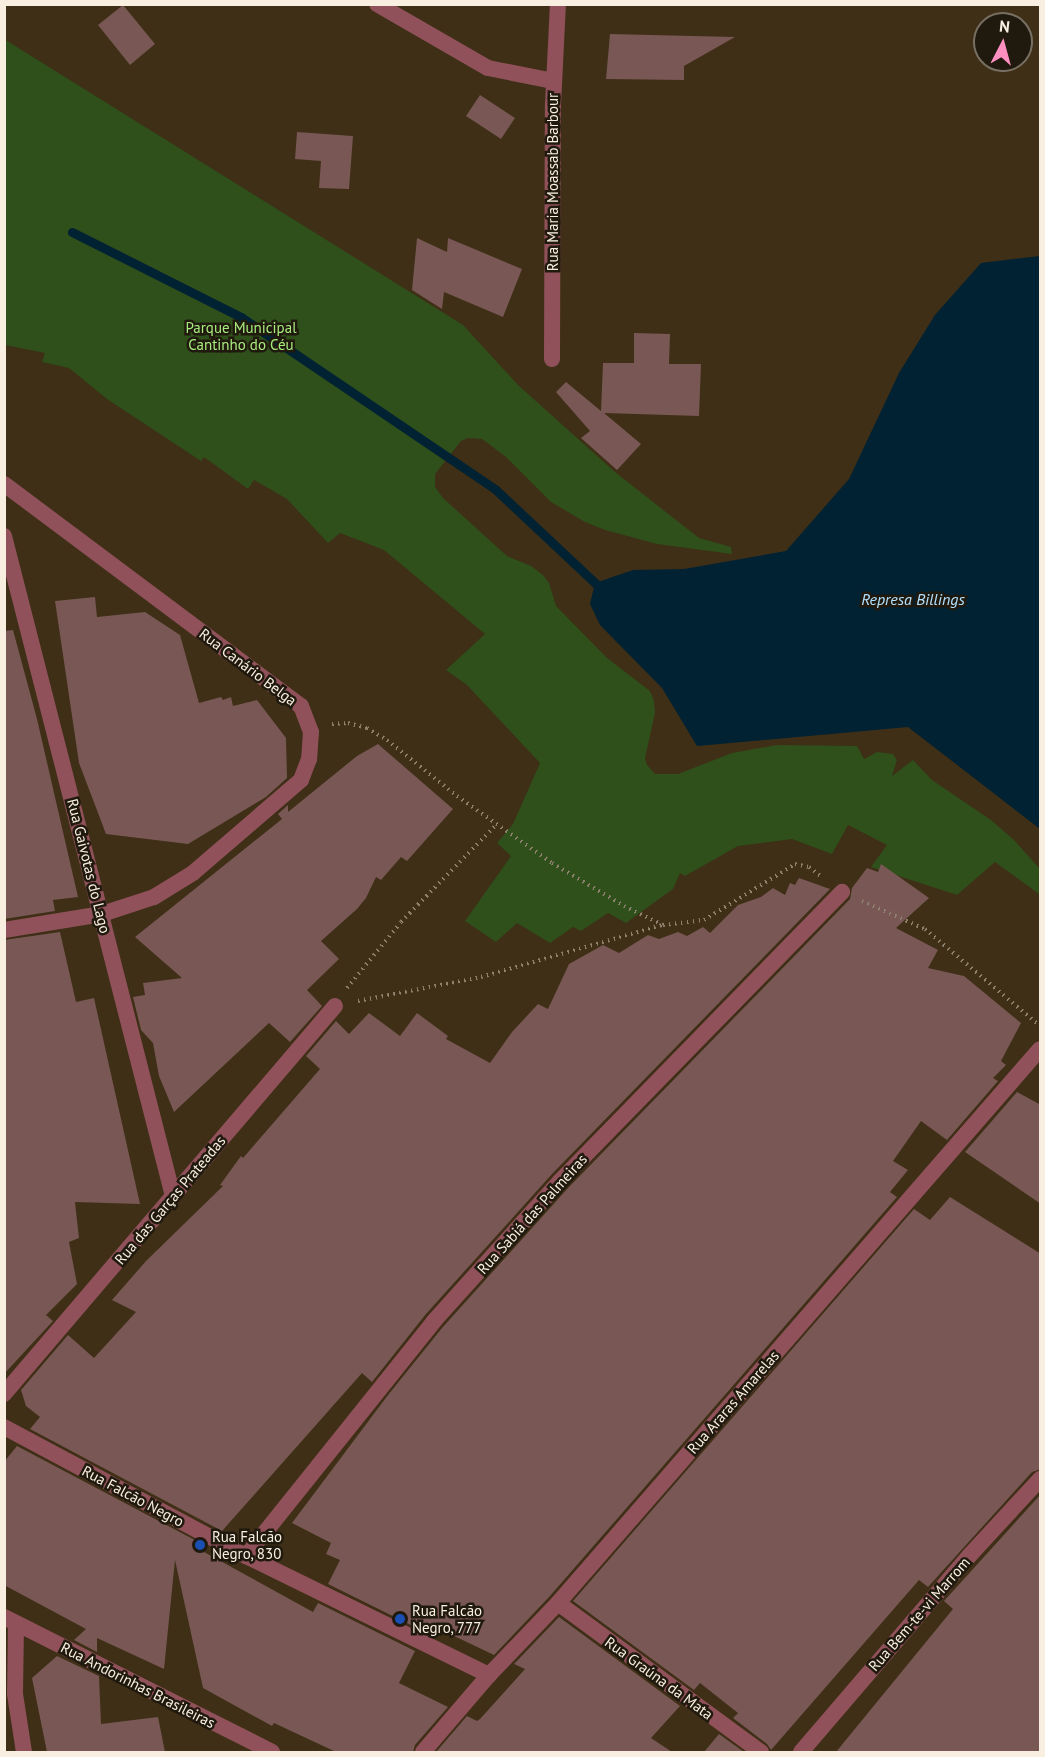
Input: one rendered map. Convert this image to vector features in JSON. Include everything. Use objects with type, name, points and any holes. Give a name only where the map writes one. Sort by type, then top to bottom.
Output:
[{"type":"street","points":[[377,4],[488,68],[553,81]]},
{"type":"street","name":"Rua Maria Moassab Barbour","points":[[552,359],[553,81],[558,42],[558,4]]},
{"type":"street","name":"Rua Canário Belga","points":[[4,484],[301,706],[311,732],[309,759],[301,780],[282,799],[193,873],[154,897],[102,914],[4,930]]},
{"type":"street","name":"Rua Gaivotas do Lago","points":[[4,536],[173,1196]]},
{"type":"street","name":"Rua Sabiá das Palmeiras","points":[[246,1556],[434,1321],[560,1181],[842,892]]},
{"type":"street","name":"Rua das Garças Prateadas","points":[[4,1394],[335,1006]]},
{"type":"street","name":"Rua Araras Amarelas","points":[[423,1752],[489,1675],[558,1603],[1041,1049]]},
{"type":"street","name":"Rua Falcão Negro","points":[[4,1427],[246,1556],[489,1675]]},
{"type":"street","name":"Rua Bem-te-vi Marrom","points":[[801,1752],[969,1556],[1041,1479]]},
{"type":"street","name":"Rua Graúna da Mata","points":[[558,1603],[761,1752]]},
{"type":"street","points":[[10,1621],[15,1694],[24,1752]]},
{"type":"street","name":"Rua Andorinhas Brasileiras","points":[[10,1621],[272,1752]]},
{"type":"path","points":[[311,732],[331,724],[348,723],[367,728],[387,740],[552,863],[624,906],[663,925]]},
{"type":"path","points":[[335,1006],[356,975],[401,922],[497,824]]},
{"type":"path","points":[[335,1006],[481,977],[663,925],[704,920],[795,864],[809,867],[842,892],[925,929],[1041,1026]]},
{"type":"green space","name":"Parque Municipal Cantinho do Céu","points":[[4,39],[463,325],[518,385],[615,472],[699,538],[731,547],[732,554],[657,544],[605,530],[585,522],[551,502],[506,457],[482,439],[468,438],[461,441],[435,474],[435,487],[443,498],[507,556],[531,566],[543,575],[549,583],[556,606],[607,658],[650,691],[655,713],[645,758],[647,765],[655,774],[678,774],[732,753],[777,745],[857,746],[864,759],[877,752],[893,754],[897,760],[892,776],[913,760],[932,780],[991,820],[1014,840],[1040,869],[1039,894],[995,862],[957,895],[871,867],[887,845],[848,825],[832,854],[792,839],[738,846],[685,876],[680,873],[673,889],[626,923],[608,913],[581,931],[573,927],[550,943],[517,923],[496,942],[465,921],[511,856],[497,843],[513,824],[540,763],[467,685],[446,670],[485,634],[384,550],[340,533],[328,543],[287,499],[254,480],[248,489],[204,457],[201,461],[107,399],[69,368],[42,362],[45,353],[5,345]]},
{"type":"water","name":"Represa Billings","points":[[1040,256],[1040,829],[908,727],[697,746],[662,688],[600,625],[590,604],[595,583],[633,570],[684,569],[786,551],[849,479],[899,373],[935,315],[981,263]]},
{"type":"building","points":[[123,5],[155,44],[130,65],[98,25]]},
{"type":"building","points":[[610,34],[735,37],[684,66],[684,80],[606,79]]},
{"type":"building","points":[[480,95],[515,118],[501,139],[466,116]]},
{"type":"building","points":[[297,132],[353,136],[349,189],[319,188],[321,161],[295,159]]},
{"type":"building","points":[[417,238],[447,252],[448,238],[522,269],[503,317],[444,292],[442,309],[412,290]]},
{"type":"building","points":[[634,333],[670,334],[669,364],[701,364],[699,416],[604,413],[641,444],[617,470],[581,438],[590,431],[556,392],[566,382],[601,411],[603,363],[634,363]]},
{"type":"building","points":[[95,597],[97,617],[145,612],[180,635],[199,703],[221,697],[223,700],[231,697],[233,706],[257,700],[286,738],[287,778],[266,797],[188,844],[106,834],[79,763],[55,601]]},
{"type":"building","points":[[13,630],[37,719],[78,897],[53,900],[55,911],[4,919],[4,631]]},
{"type":"building","points":[[378,744],[453,809],[407,861],[401,857],[381,880],[376,877],[366,898],[357,909],[321,941],[339,959],[307,990],[322,1006],[290,1042],[269,1023],[174,1112],[159,1076],[153,1043],[141,1030],[133,997],[145,995],[143,983],[182,978],[135,937],[282,819],[278,814],[288,805],[288,812],[357,756]]},
{"type":"building","points":[[881,864],[929,898],[896,928],[938,950],[928,968],[964,976],[1021,1023],[1001,1061],[1006,1065],[993,1078],[998,1081],[947,1140],[921,1121],[893,1161],[908,1170],[890,1192],[897,1197],[550,1596],[494,1655],[429,1624],[425,1632],[328,1584],[340,1560],[326,1554],[331,1543],[292,1523],[388,1395],[442,1328],[568,1188],[850,899],[852,888],[867,868],[878,872]]},
{"type":"building","points":[[799,878],[830,889],[552,1174],[426,1314],[372,1382],[362,1373],[222,1531],[30,1429],[40,1417],[26,1406],[21,1390],[68,1335],[94,1358],[136,1312],[112,1300],[146,1261],[223,1186],[220,1185],[241,1156],[243,1158],[320,1069],[306,1056],[336,1021],[349,1034],[369,1013],[400,1036],[417,1013],[448,1036],[446,1039],[490,1063],[512,1032],[538,1004],[548,1009],[569,964],[603,945],[619,953],[648,935],[659,939],[678,932],[687,936],[703,927],[710,933],[738,905],[761,897],[773,888],[785,895],[790,883],[795,885]]},
{"type":"building","points":[[60,932],[76,1002],[94,998],[140,1204],[75,1202],[79,1238],[69,1242],[77,1284],[46,1315],[53,1321],[4,1374],[4,940]]},
{"type":"building","points":[[1017,1092],[1041,1105],[1041,1204],[965,1152]]},
{"type":"building","points":[[950,1197],[1041,1254],[1041,1469],[1032,1472],[928,1587],[919,1580],[771,1750],[767,1744],[733,1718],[738,1713],[700,1683],[694,1690],[573,1601],[914,1209],[930,1220]]},
{"type":"building","points":[[17,1446],[208,1547],[204,1552],[313,1612],[318,1603],[415,1651],[399,1683],[448,1707],[415,1745],[413,1752],[336,1752],[274,1723],[272,1726],[203,1688],[175,1560],[164,1669],[97,1638],[97,1652],[74,1640],[86,1629],[4,1585],[4,1462]]},
{"type":"building","points":[[1041,1494],[1041,1752],[836,1752],[953,1609],[944,1601]]},
{"type":"building","points":[[559,1617],[680,1706],[651,1738],[672,1752],[436,1752],[467,1716],[477,1721],[480,1719],[525,1669],[514,1664]]},
{"type":"building","points":[[57,1656],[99,1676],[101,1724],[158,1717],[165,1752],[47,1752],[32,1678]]},
{"type":"building","points":[[719,1734],[744,1752],[704,1752]]},
{"type":"waterway","points":[[72,232],[241,317],[495,489],[603,588]]},
{"type":"place","name":"Rua Falcão Negro, 830","points":[[200,1545]]},
{"type":"place","name":"Rua Falcão Negro, 777","points":[[400,1619]]}]
